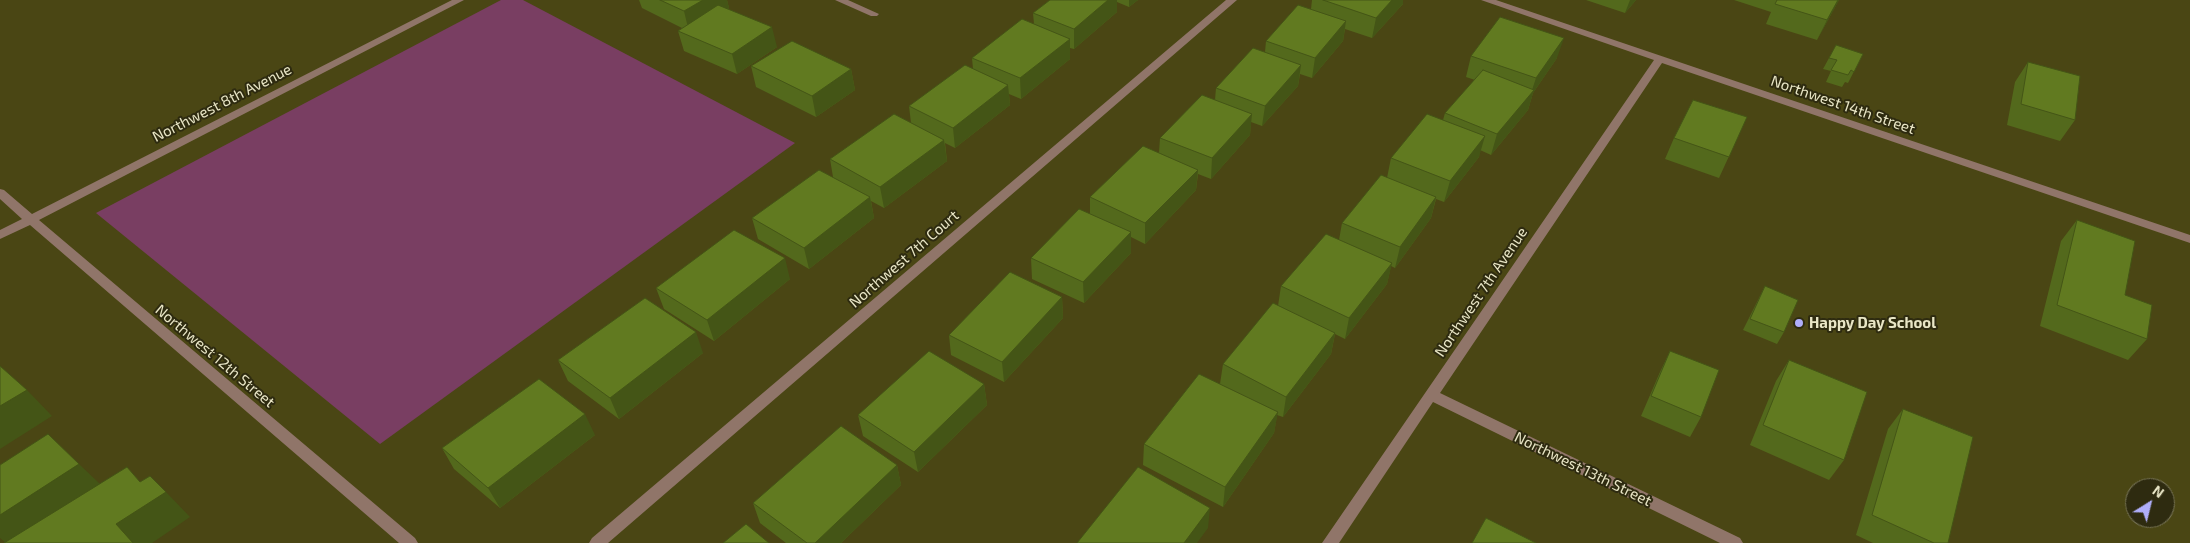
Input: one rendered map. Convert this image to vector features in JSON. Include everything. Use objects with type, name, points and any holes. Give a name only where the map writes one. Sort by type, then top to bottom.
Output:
[{"type":"street","name":"Northwest 8th Avenue","points":[[0,235],[459,0]]},
{"type":"street","points":[[840,0],[874,14]]},
{"type":"street","name":"Northwest 7th Court","points":[[597,543],[1232,0]]},
{"type":"street","name":"Northwest 14th Street","points":[[1486,0],[2190,239]]},
{"type":"street","name":"Northwest 7th Avenue","points":[[1330,543],[1660,59]]},
{"type":"street","name":"Northwest 12th Street","points":[[0,193],[410,543]]},
{"type":"street","name":"Northwest 13th Street","points":[[1431,395],[1734,543]]},
{"type":"shaded area","points":[[501,0],[523,0],[795,143],[380,444],[96,213]]},
{"type":"building","points":[[660,0],[703,0],[684,11]]},
{"type":"building","points":[[1050,0],[1108,0],[1074,29],[1033,13]]},
{"type":"building","points":[[1323,0],[1392,0],[1376,18]]},
{"type":"building","points":[[1777,0],[1838,0],[1827,20],[1775,4]]},
{"type":"building","points":[[718,5],[772,27],[732,54],[678,31]]},
{"type":"building","points":[[1298,5],[1346,21],[1315,58],[1266,41]]},
{"type":"building","points":[[1500,17],[1564,38],[1536,78],[1471,56]]},
{"type":"building","points":[[1022,19],[1070,39],[1020,78],[972,58]]},
{"type":"building","points":[[792,41],[851,69],[812,96],[751,66]]},
{"type":"building","points":[[1836,45],[1863,54],[1854,72],[1851,70],[1848,75],[1831,70],[1837,60],[1829,58]]},
{"type":"building","points":[[1253,48],[1301,65],[1265,106],[1216,88]]},
{"type":"building","points":[[2028,62],[2080,76],[2075,120],[2021,104]]},
{"type":"building","points":[[965,65],[1008,85],[953,128],[909,106]]},
{"type":"building","points":[[1483,70],[1534,90],[1497,134],[1445,113]]},
{"type":"building","points":[[1202,95],[1252,114],[1212,158],[1160,138]]},
{"type":"building","points":[[1693,100],[1747,117],[1729,157],[1674,138]]},
{"type":"building","points":[[894,114],[944,140],[880,187],[830,159]]},
{"type":"building","points":[[1427,114],[1485,136],[1450,181],[1391,158]]},
{"type":"building","points":[[1143,146],[1198,170],[1145,223],[1090,197]]},
{"type":"building","points":[[819,170],[870,197],[804,248],[752,218]]},
{"type":"building","points":[[1381,175],[1436,197],[1400,247],[1342,223]]},
{"type":"building","points":[[1079,209],[1131,232],[1083,282],[1031,258]]},
{"type":"building","points":[[2077,220],[2135,241],[2125,295],[2152,305],[2147,339],[2057,305]]},
{"type":"building","points":[[734,230],[785,258],[707,320],[656,288]]},
{"type":"building","points":[[1326,234],[1392,263],[1349,318],[1281,286]]},
{"type":"building","points":[[1010,272],[1062,297],[1002,362],[949,335]]},
{"type":"building","points":[[1765,286],[1798,300],[1784,332],[1750,319]]},
{"type":"building","points":[[645,298],[696,332],[610,398],[558,360]]},
{"type":"building","points":[[1273,303],[1335,333],[1286,397],[1223,364]]},
{"type":"building","points":[[929,351],[984,384],[914,452],[858,415]]},
{"type":"building","points":[[1670,351],[1719,370],[1701,417],[1651,396]]},
{"type":"building","points":[[1789,360],[1867,392],[1844,460],[1763,425]]},
{"type":"building","points":[[0,366],[27,390],[0,406]]},
{"type":"building","points":[[1199,374],[1278,412],[1225,487],[1144,444]]},
{"type":"building","points":[[539,379],[585,414],[488,488],[442,448]]},
{"type":"building","points":[[1903,409],[1973,437],[1948,543],[1934,543],[1872,515]]},
{"type":"building","points":[[841,426],[897,465],[815,543],[807,543],[753,503]]},
{"type":"building","points":[[48,434],[79,464],[0,515],[0,465]]},
{"type":"building","points":[[127,467],[140,482],[150,476],[166,492],[116,524],[133,543],[4,543]]},
{"type":"building","points":[[1138,467],[1210,508],[1184,543],[1077,543]]},
{"type":"building","points":[[1486,518],[1536,543],[1472,543]]},
{"type":"building","points":[[746,524],[769,543],[723,543]]},
{"type":"place","name":"Happy Day School","points":[[1799,323]]}]
